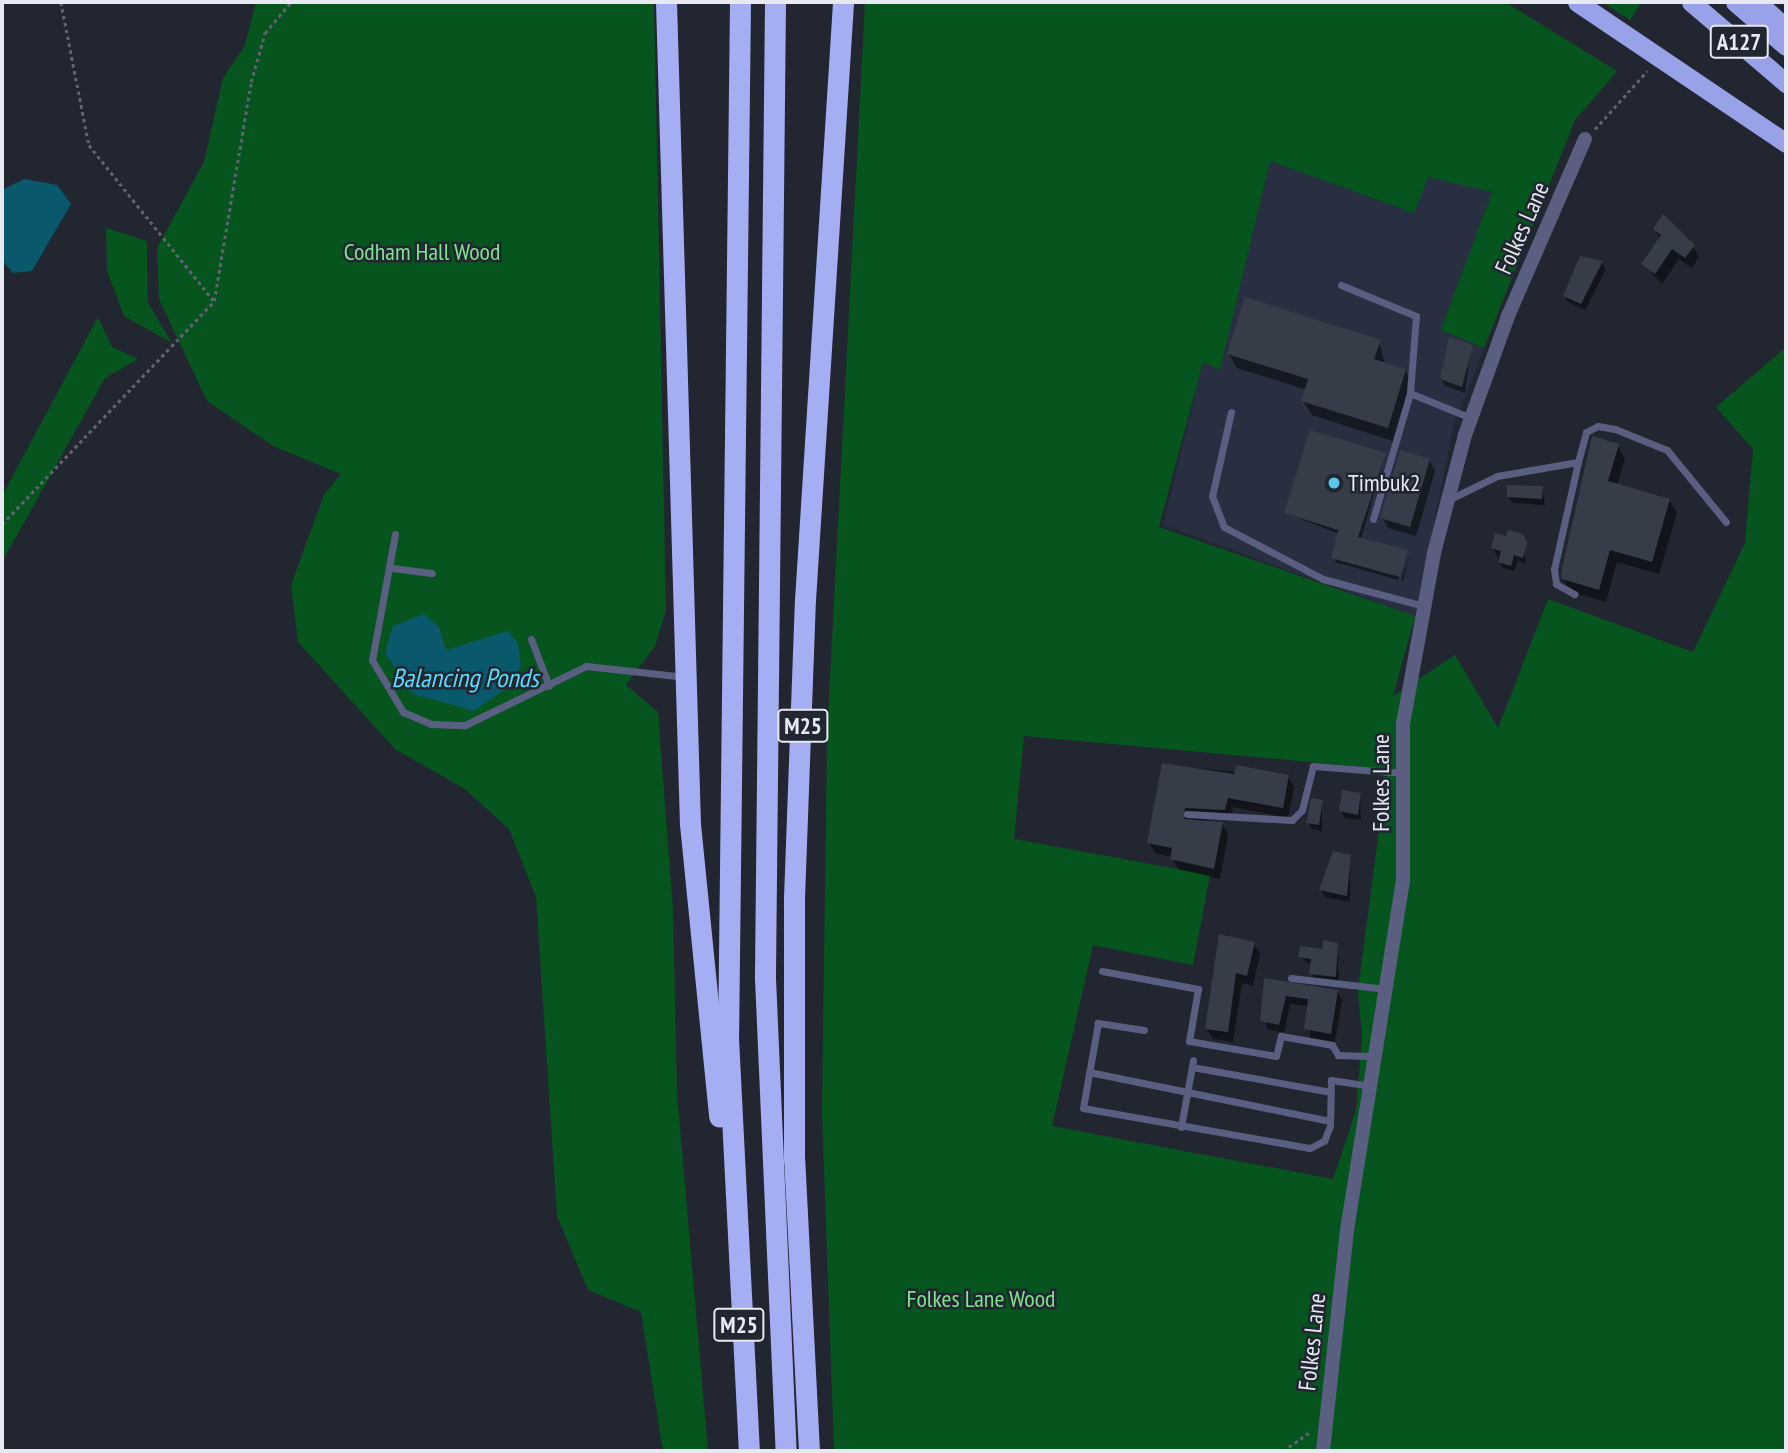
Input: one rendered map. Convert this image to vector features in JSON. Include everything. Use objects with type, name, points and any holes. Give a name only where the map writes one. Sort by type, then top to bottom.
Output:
[{"type":"highway","name":"M25","points":[[666,2],[686,677],[705,1014],[732,1199]]},
{"type":"highway","name":"M25","points":[[740,2],[728,829],[732,1199],[749,1451]]},
{"type":"highway","name":"M25","points":[[775,2],[765,966],[769,1168],[786,1451]]},
{"type":"highway","name":"M25","points":[[809,1451],[794,1159],[794,898],[805,600],[843,2]]},
{"type":"highway","points":[[1577,2],[1786,143]]},
{"type":"highway","name":"A127","points":[[1691,2],[1786,83]]},
{"type":"highway","name":"A127","points":[[1735,2],[1786,46]]},
{"type":"highway","points":[[1757,2],[1786,28]]},
{"type":"street","name":"Folkes Lane","points":[[1323,1451],[1371,1087],[1403,882],[1404,724],[1424,606],[1447,501],[1471,418],[1585,139]]},
{"type":"lane","points":[[1341,285],[1416,316],[1410,393],[1373,519]]},
{"type":"lane","points":[[1410,393],[1471,418]]},
{"type":"lane","points":[[1231,412],[1212,496],[1224,527],[1323,579],[1424,606]]},
{"type":"lane","points":[[1574,594],[1556,584],[1553,569],[1586,432],[1598,426],[1615,429],[1667,450],[1726,522]]},
{"type":"lane","points":[[1447,501],[1497,476],[1578,462]]},
{"type":"lane","points":[[395,534],[392,568],[372,660],[403,712],[431,724],[465,725],[586,666],[686,677]]},
{"type":"lane","points":[[392,568],[432,573]]},
{"type":"lane","points":[[531,639],[549,686]]},
{"type":"lane","points":[[1186,814],[1292,820],[1301,810],[1313,766],[1403,773]]},
{"type":"lane","points":[[1102,971],[1198,989],[1189,1041],[1276,1056],[1281,1036],[1332,1045],[1338,1055],[1376,1056]]},
{"type":"lane","points":[[1291,978],[1386,989]]},
{"type":"lane","points":[[1143,1030],[1098,1023],[1083,1108],[1310,1148],[1324,1141],[1331,1121],[1331,1080],[1371,1087]]},
{"type":"lane","points":[[1181,1127],[1193,1063],[1331,1092]]},
{"type":"lane","points":[[1089,1072],[1331,1121]]},
{"type":"path","points":[[61,2],[89,145],[214,301]]},
{"type":"path","points":[[2,524],[214,301],[251,82],[265,33],[291,2]]},
{"type":"path","points":[[1585,139],[1651,66]]},
{"type":"path","points":[[1283,1451],[1326,1421]]},
{"type":"shaded area","points":[[1270,161],[1413,213],[1428,176],[1492,192],[1442,330],[1484,348],[1454,424],[1415,616],[1163,525],[1203,362],[1220,369]]},
{"type":"green space","name":"Codham Hall Wood","points":[[256,2],[654,2],[666,610],[655,646],[626,685],[658,712],[673,910],[677,1093],[708,1451],[663,1451],[641,1312],[588,1290],[557,1216],[536,897],[509,829],[465,789],[395,749],[298,642],[291,585],[324,495],[341,474],[273,446],[207,401],[159,299],[157,248],[204,162],[223,78],[245,45]]},
{"type":"green space","name":"Folkes Lane Wood","points":[[865,2],[1505,2],[1617,71],[1575,120],[1484,348],[1441,330],[1492,192],[1428,177],[1414,213],[1270,161],[1220,370],[1203,362],[1159,527],[1415,616],[1393,696],[1455,655],[1498,728],[1548,599],[1693,652],[1745,543],[1753,449],[1716,407],[1786,347],[1786,1451],[834,1451],[822,1111],[827,737]],"holes":[[[1024,736],[1387,769],[1358,990],[1362,1038],[1356,1110],[1333,1179],[1052,1126],[1093,945],[1193,965],[1210,875],[1014,839]]]},
{"type":"green space","points":[[1602,2],[1642,2],[1630,20]]},
{"type":"green space","points":[[106,228],[147,241],[148,303],[172,343],[124,316],[107,271]]},
{"type":"green space","points":[[98,317],[112,347],[138,359],[105,378],[2,562],[2,496]]},
{"type":"water","points":[[24,179],[57,185],[71,204],[32,271],[13,273],[2,260],[2,190]]},
{"type":"water","name":"Balancing Ponds","points":[[424,614],[439,627],[446,650],[508,631],[518,643],[521,667],[504,690],[474,711],[413,694],[385,653],[393,626]]},
{"type":"building","points":[[1663,214],[1695,245],[1685,258],[1672,249],[1655,274],[1641,264],[1661,235],[1653,229]]},
{"type":"building","points":[[1580,256],[1603,261],[1581,304],[1563,296]]},
{"type":"building","points":[[1245,297],[1381,340],[1374,359],[1406,369],[1388,428],[1301,401],[1308,379],[1227,354]]},
{"type":"building","points":[[1449,337],[1473,345],[1462,387],[1440,379]]},
{"type":"building","name":"Timbuk2","points":[[1310,430],[1386,453],[1358,537],[1408,550],[1400,577],[1331,558],[1338,530],[1284,513]]},
{"type":"building","points":[[1592,436],[1619,444],[1608,481],[1670,499],[1652,562],[1610,550],[1599,590],[1562,579],[1561,573]]},
{"type":"building","points":[[1400,450],[1430,459],[1410,527],[1380,518]]},
{"type":"building","points":[[1507,485],[1543,486],[1542,499],[1507,497]]},
{"type":"building","points":[[1508,530],[1523,534],[1527,543],[1523,558],[1514,555],[1511,566],[1498,562],[1501,551],[1491,548],[1495,533],[1506,536]]},
{"type":"building","points":[[1162,763],[1234,774],[1236,765],[1289,775],[1283,808],[1228,798],[1225,810],[1185,808],[1184,819],[1223,822],[1214,869],[1170,859],[1172,848],[1147,843]]},
{"type":"building","points":[[1342,790],[1361,793],[1358,815],[1339,811]]},
{"type":"building","points":[[1311,798],[1323,800],[1319,825],[1306,823]]},
{"type":"building","points":[[1333,851],[1351,855],[1347,896],[1319,890]]},
{"type":"building","points":[[1219,934],[1255,942],[1247,976],[1236,973],[1228,1032],[1205,1029]]},
{"type":"building","points":[[1323,940],[1338,943],[1336,977],[1309,974],[1311,959],[1298,957],[1300,946],[1322,949]]},
{"type":"building","points":[[1264,978],[1338,990],[1331,1034],[1304,1029],[1308,999],[1286,996],[1279,1025],[1260,1021]]},
{"type":"place","name":"Timbuk2","points":[[1334,483]]}]
